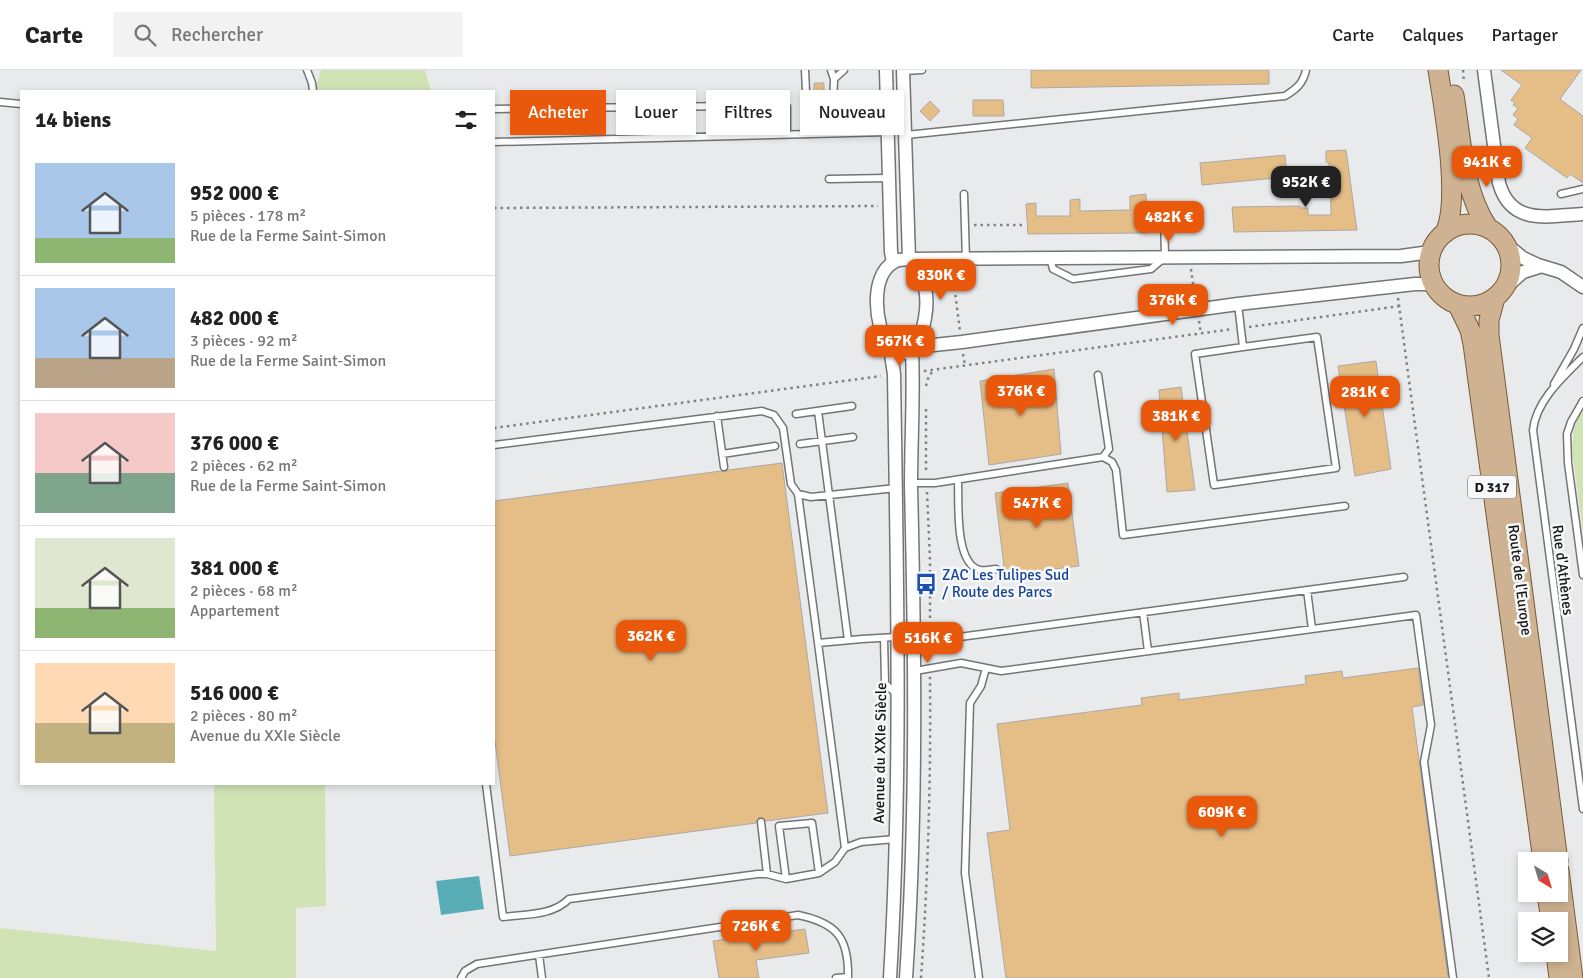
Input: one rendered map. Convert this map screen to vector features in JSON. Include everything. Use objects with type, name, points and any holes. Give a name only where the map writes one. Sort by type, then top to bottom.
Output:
[{"type":"main road","points":[[1438,70],[1451,187],[1451,209],[1444,233]]},
{"type":"main road","points":[[1451,70],[1470,189],[1478,212],[1488,228]]},
{"type":"main road","points":[[1468,224],[1488,228],[1497,233],[1506,246],[1512,265],[1509,280],[1500,293],[1478,306],[1458,305],[1445,299],[1434,286],[1429,271],[1432,250],[1439,238],[1452,228],[1468,224]]},
{"type":"main road","name":"Route de l'Europe","points":[[1500,293],[1489,320],[1489,335],[1557,852]]},
{"type":"main road","name":"Route de l'Europe","points":[[1458,305],[1470,330],[1473,344],[1542,852]]},
{"type":"main road","points":[[1563,902],[1573,978]]},
{"type":"main road","points":[[1557,962],[1559,978]]},
{"type":"street","points":[[886,70],[887,90]]},
{"type":"street","points":[[890,348],[897,353],[906,353],[913,348],[924,328],[927,305],[926,290],[920,272],[910,260],[904,70]]},
{"type":"street","points":[[1484,70],[1499,183],[1504,198],[1516,210],[1535,216],[1583,214]]},
{"type":"street","points":[[888,135],[893,262],[910,260],[1050,258],[1401,256],[1415,255],[1432,250]]},
{"type":"street","points":[[1506,246],[1523,258],[1561,272],[1583,287]]},
{"type":"street","name":"Avenue du XXIe Siècle","points":[[890,978],[898,696],[890,638],[896,488],[894,374],[890,348],[878,318],[877,298],[880,281],[886,268],[893,262]]},
{"type":"street","points":[[1500,293],[1523,272],[1538,266],[1547,266]]},
{"type":"street","points":[[913,348],[1238,304],[1396,286],[1425,284],[1434,286]]},
{"type":"street","points":[[906,978],[911,913],[915,734],[911,483],[913,348]]},
{"type":"lane","points":[[307,70],[313,90]]},
{"type":"lane","points":[[805,70],[806,90]]},
{"type":"lane","points":[[831,70],[834,79],[834,90]]},
{"type":"lane","points":[[834,79],[844,70]]},
{"type":"lane","points":[[904,70],[922,70]]},
{"type":"lane","points":[[906,135],[1285,96],[1296,89],[1304,80],[1306,70]]},
{"type":"lane","points":[[0,102],[20,104]]},
{"type":"lane","points":[[495,109],[733,106],[733,136]]},
{"type":"lane","points":[[495,142],[760,135]]},
{"type":"lane","points":[[829,179],[889,178]]},
{"type":"lane","points":[[1561,194],[1583,189]]},
{"type":"lane","points":[[964,194],[966,260]]},
{"type":"lane","points":[[1050,258],[1053,269],[1073,279],[1150,269],[1165,257],[1164,213],[1184,213]]},
{"type":"lane","points":[[1238,304],[1242,347]]},
{"type":"lane","name":"Rue d'Athènes","points":[[1583,328],[1574,349],[1536,416],[1533,436],[1583,809]]},
{"type":"lane","points":[[1317,337],[1336,468],[1214,485],[1195,354],[1242,347],[1317,337]]},
{"type":"lane","name":"Rue d'Athènes","points":[[1546,397],[1583,357]]},
{"type":"lane","points":[[1098,375],[1109,449],[1103,457]]},
{"type":"lane","points":[[1583,400],[1567,434],[1568,463],[1583,576]]},
{"type":"lane","points":[[796,414],[852,406]]},
{"type":"lane","points":[[495,445],[762,411],[774,415],[783,428],[792,484],[798,494],[845,848]]},
{"type":"lane","points":[[818,411],[848,640]]},
{"type":"lane","points":[[717,416],[724,467]]},
{"type":"lane","points":[[800,444],[853,436]]},
{"type":"lane","points":[[722,454],[775,446]]},
{"type":"lane","points":[[911,483],[935,483],[958,480],[1103,457],[1112,462],[1116,470],[1123,535],[1345,506]]},
{"type":"lane","points":[[958,480],[961,547],[966,559],[980,570],[996,569]]},
{"type":"lane","points":[[798,494],[811,497],[896,488]]},
{"type":"lane","points":[[914,643],[1404,577]]},
{"type":"lane","points":[[1307,590],[1312,630]]},
{"type":"lane","points":[[1143,612],[1148,651]]},
{"type":"lane","points":[[915,672],[961,663],[1001,671],[1416,615],[1431,724],[1424,762],[1453,978]]},
{"type":"lane","points":[[818,643],[890,638]]},
{"type":"lane","points":[[979,978],[965,873],[970,703],[981,686],[986,668]]},
{"type":"lane","points":[[486,785],[504,917],[554,910],[569,899],[767,874],[786,879],[819,873],[835,862],[845,848],[861,842],[895,839]]},
{"type":"lane","points":[[761,822],[767,874]]},
{"type":"lane","points":[[786,879],[779,826],[812,823],[819,873]]},
{"type":"lane","points":[[460,978],[465,971],[477,964],[798,915],[816,919],[832,928],[843,943],[848,960],[848,977],[836,978]]},
{"type":"lane","points":[[539,955],[542,978]]},
{"type":"path","points":[[495,208],[890,206]]},
{"type":"path","points":[[965,225],[1023,225]]},
{"type":"path","points":[[1190,257],[1201,334]]},
{"type":"path","points":[[950,260],[965,364]]},
{"type":"path","points":[[1396,286],[1489,978]]},
{"type":"path","points":[[913,372],[1400,306]]},
{"type":"path","points":[[495,428],[894,374]]},
{"type":"green space","points":[[321,70],[425,70],[431,90],[315,90]]},
{"type":"green space","points":[[1583,409],[1583,533],[1572,449],[1574,427]]},
{"type":"green space","points":[[214,785],[325,785],[326,906],[296,908],[296,978],[0,978],[0,928],[216,951]]},
{"type":"water","points":[[479,876],[484,909],[441,915],[436,881]]},
{"type":"building","points":[[1031,70],[1269,70],[1269,84],[1031,88]]},
{"type":"building","points":[[1501,70],[1581,70],[1560,99],[1583,116],[1583,183],[1570,174],[1567,178],[1525,148],[1532,138],[1514,125],[1518,119],[1513,115],[1518,108],[1513,105],[1515,103],[1511,100],[1522,85]]},
{"type":"building","points":[[814,83],[824,83],[824,90],[814,90]]},
{"type":"building","points":[[973,100],[1003,100],[1004,116],[973,116]]},
{"type":"building","points":[[930,101],[940,111],[930,121],[920,111]]},
{"type":"building","points":[[1346,150],[1357,230],[1234,232],[1232,207],[1300,206],[1300,208],[1308,208],[1308,215],[1331,215],[1330,171],[1329,163],[1326,162],[1326,151]]},
{"type":"building","points":[[1285,155],[1287,177],[1202,185],[1200,163]]},
{"type":"building","points":[[1146,194],[1147,233],[1028,234],[1026,204],[1036,203],[1036,216],[1070,216],[1070,200],[1080,199],[1080,211],[1130,210],[1130,196]]},
{"type":"building","points":[[1376,361],[1391,469],[1355,476],[1338,366]]},
{"type":"building","points":[[1054,369],[1061,454],[989,465],[980,381]]},
{"type":"building","points":[[1181,387],[1195,490],[1167,492],[1159,390]]},
{"type":"building","points":[[782,463],[828,813],[766,821],[760,817],[756,823],[510,856],[495,742],[495,501]]},
{"type":"building","points":[[1068,483],[1079,566],[1005,575],[995,493]]},
{"type":"building","points":[[1418,668],[1423,705],[1412,707],[1448,978],[1006,978],[987,833],[1010,830],[997,724],[1142,705],[1141,698],[1179,693],[1179,700],[1306,684],[1305,676],[1342,671],[1343,678]]},
{"type":"building","points":[[805,929],[809,953],[756,960],[759,978],[719,978],[713,941]]},
{"type":"place","name":"ZAC Les Tulipes Sud / Route des Parcs","points":[[926,584]]}]
